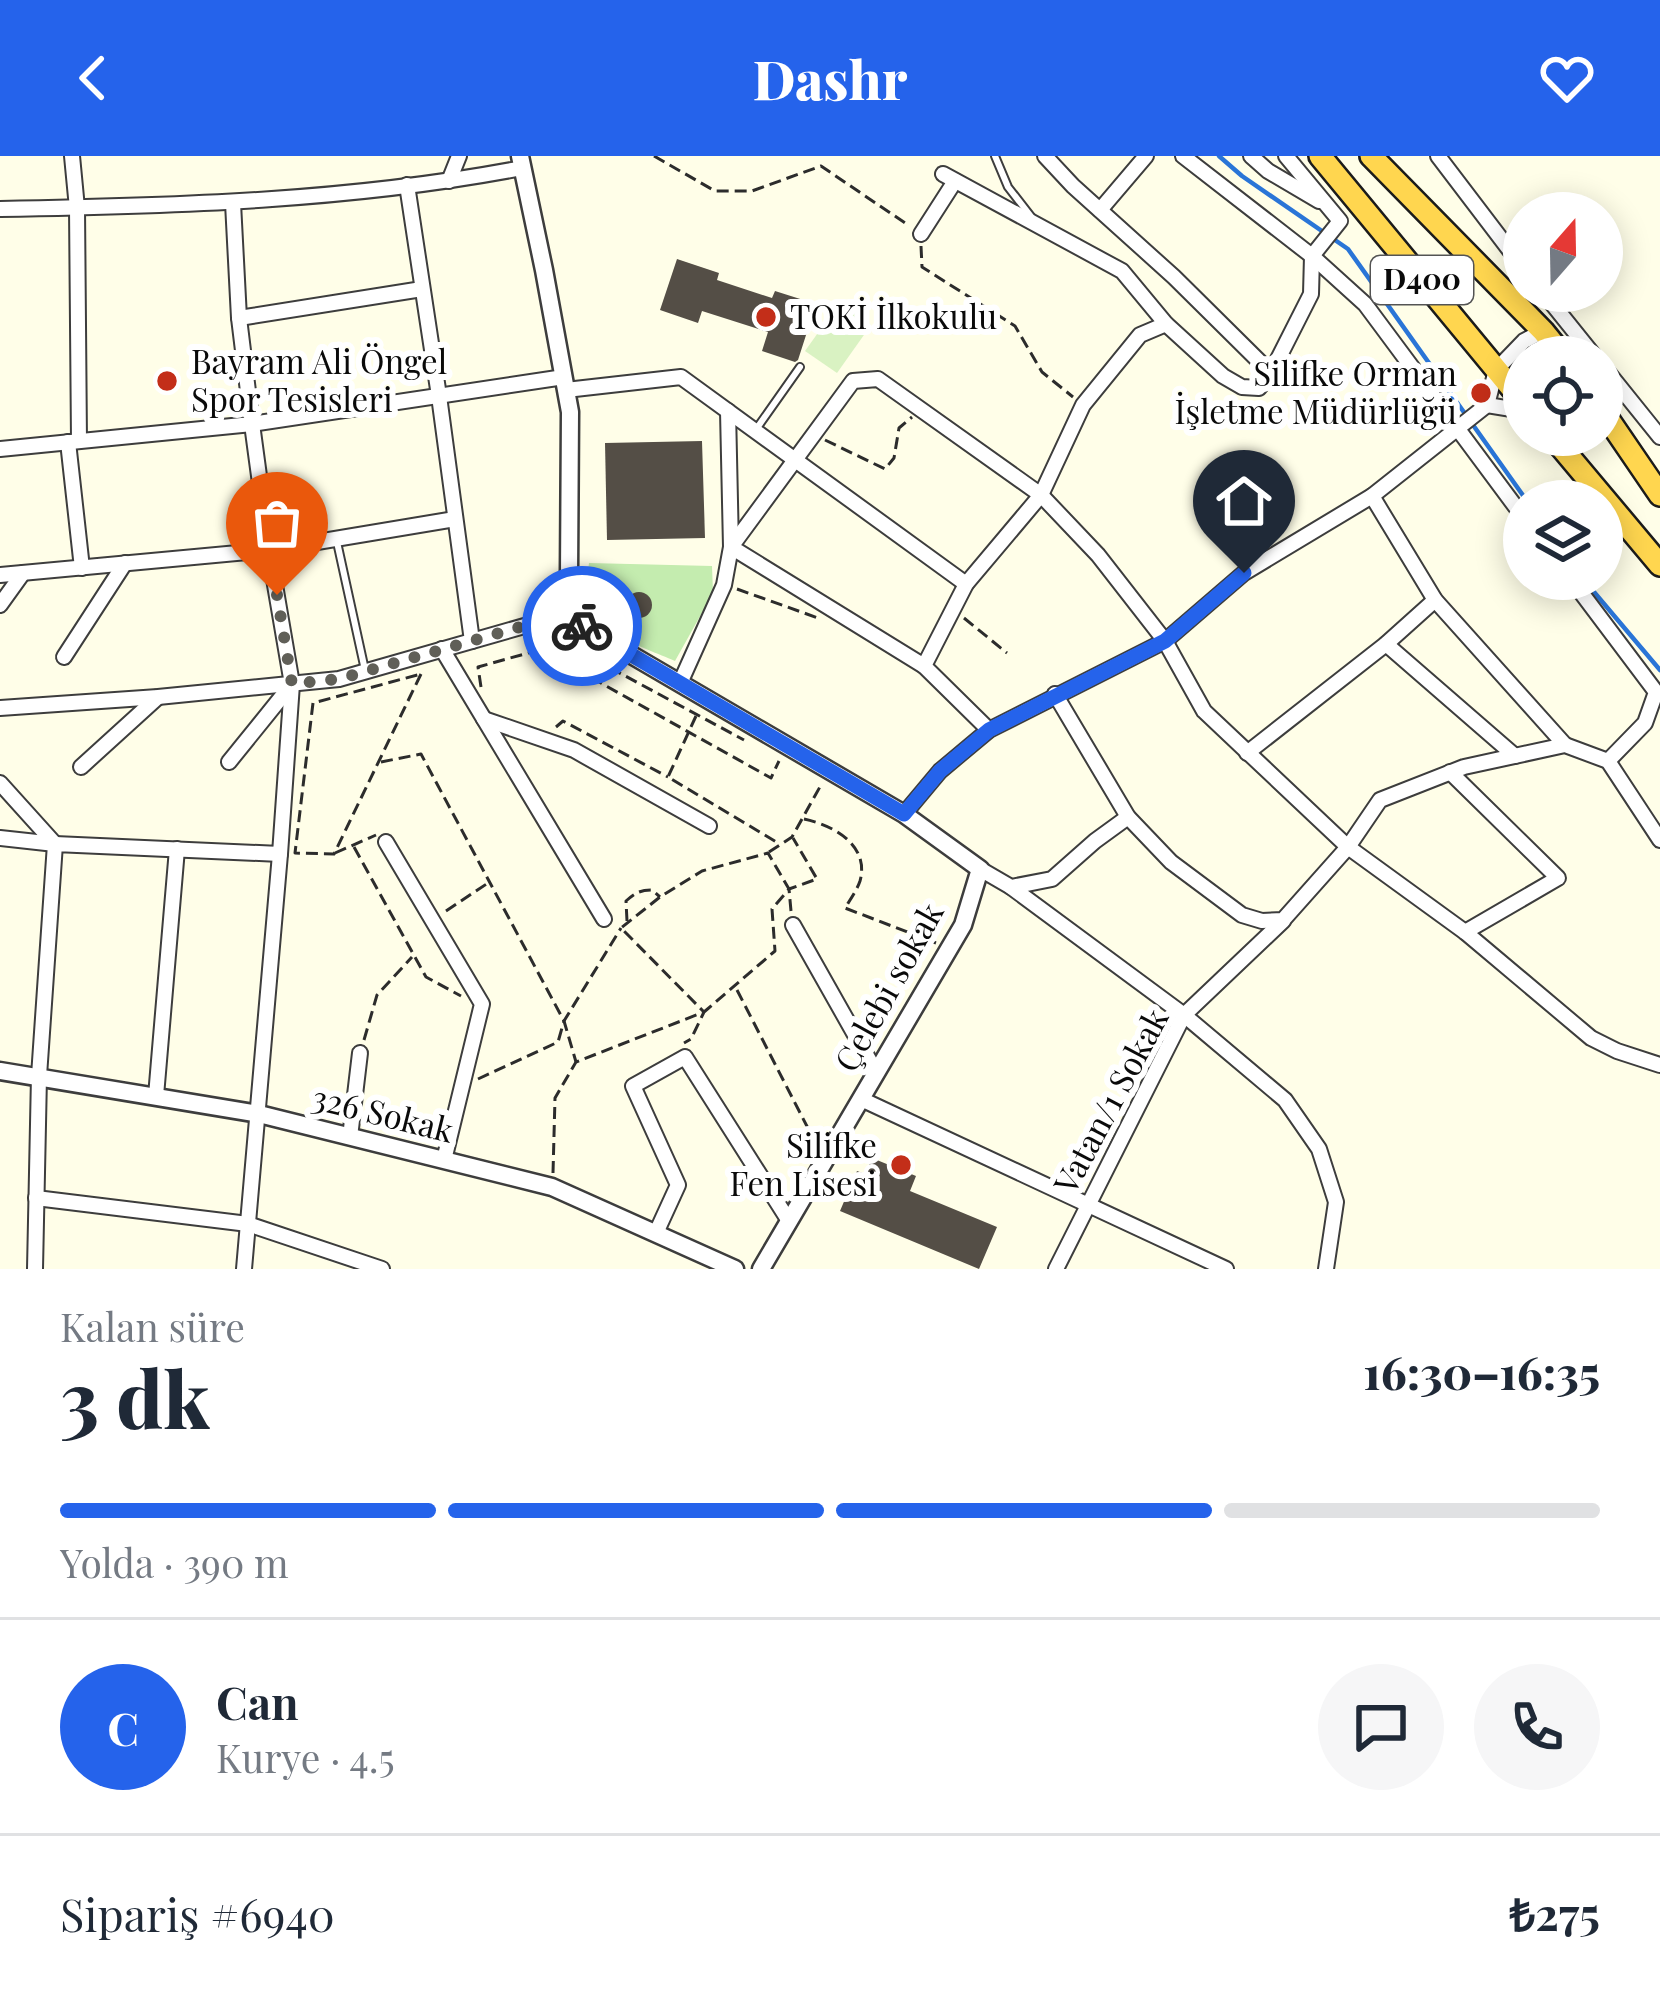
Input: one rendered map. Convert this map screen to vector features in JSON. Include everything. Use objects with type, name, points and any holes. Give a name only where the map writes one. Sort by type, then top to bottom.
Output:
[{"type":"highway","name":"D400","points":[[1320,156],[1503,379]]},
{"type":"highway","name":"D400","points":[[1376,158],[1547,336]]},
{"type":"highway","points":[[1623,440],[1658,489]]},
{"type":"highway","points":[[1569,456],[1660,565]]},
{"type":"street","points":[[72,156],[77,208],[74,441],[82,568]]},
{"type":"street","points":[[449,181],[459,156]]},
{"type":"street","points":[[1045,156],[1271,373]]},
{"type":"street","points":[[1100,210],[1146,156]]},
{"type":"street","points":[[1183,156],[1312,256],[1365,304],[1503,488]]},
{"type":"street","points":[[1251,156],[1328,207]]},
{"type":"street","points":[[921,234],[949,177],[1122,271],[1166,324],[1222,376],[1242,387],[1259,388],[1311,294],[1312,256],[1340,221],[1286,156]]},
{"type":"street","points":[[1438,156],[1503,241]]},
{"type":"street","points":[[0,209],[232,203],[449,181],[521,162],[570,412],[569,576],[562,615]]},
{"type":"street","points":[[406,185],[472,641]]},
{"type":"street","points":[[232,203],[252,424],[292,684],[244,1269]]},
{"type":"street","points":[[239,318],[422,289]]},
{"type":"street","points":[[1559,312],[1578,336]]},
{"type":"street","points":[[924,666],[966,584],[1040,495],[1084,405],[1140,334],[1166,324]]},
{"type":"street","points":[[1483,409],[1496,370],[1524,341],[1543,331]]},
{"type":"street","points":[[0,449],[252,424],[439,396],[681,377],[966,584]]},
{"type":"street","points":[[731,547],[854,381],[878,379],[1040,495],[1098,555],[1165,641],[1204,711],[1348,847],[1465,932],[1592,1038],[1660,1065]]},
{"type":"street","points":[[1623,391],[1660,436]]},
{"type":"street","points":[[904,814],[940,771],[989,730],[1165,641],[1244,573],[1372,496],[1483,409],[1503,408]]},
{"type":"street","points":[[681,681],[724,585],[731,547],[728,412]]},
{"type":"street","points":[[1372,496],[1435,600],[1565,745],[1608,761],[1660,840]]},
{"type":"street","points":[[0,575],[269,550],[455,519]]},
{"type":"street","points":[[731,547],[924,666],[989,730]]},
{"type":"street","points":[[64,657],[125,563]]},
{"type":"street","points":[[0,605],[22,573]]},
{"type":"street","points":[[1247,753],[1435,600]]},
{"type":"street","points":[[1586,600],[1656,692],[1645,723],[1608,761]]},
{"type":"street","points":[[0,708],[339,679],[562,615],[904,814],[1184,1016],[1286,1100],[1318,1149],[1336,1202],[1325,1269]]},
{"type":"street","points":[[1386,644],[1515,756]]},
{"type":"street","points":[[442,650],[604,920]]},
{"type":"street","points":[[230,762],[292,684]]},
{"type":"street","points":[[1055,694],[1128,818],[1171,862],[1242,915],[1283,920]]},
{"type":"street","points":[[81,767],[158,697]]},
{"type":"street","points":[[484,719],[574,750],[709,826]]},
{"type":"street","name":"Vatan/1 Sokak","points":[[1056,1269],[1184,1016],[1283,920],[1348,847],[1380,800],[1450,772],[1565,745]]},
{"type":"street","points":[[1450,772],[1558,878],[1465,932]]},
{"type":"street","points":[[0,783],[55,844],[39,1076],[35,1269]]},
{"type":"street","points":[[1011,887],[1052,879],[1128,818]]},
{"type":"street","points":[[0,838],[280,854]]},
{"type":"street","points":[[386,842],[482,1004],[444,1160]]},
{"type":"street","points":[[156,1096],[177,849]]},
{"type":"street","name":"Çelebi sokak","points":[[760,1269],[963,925],[980,869]]},
{"type":"street","points":[[793,926],[876,1072]]},
{"type":"street","points":[[350,1137],[360,1053]]},
{"type":"street","points":[[656,1233],[678,1185],[633,1085],[685,1057],[789,1221]]},
{"type":"street","name":"326 Sokak","points":[[0,1071],[259,1114],[552,1187],[735,1269]]},
{"type":"street","points":[[861,1099],[1226,1269]]},
{"type":"street","points":[[36,1198],[248,1224],[382,1269]]},
{"type":"lane","points":[[995,156],[1008,187],[1041,228]]},
{"type":"lane","points":[[755,431],[800,367]]},
{"type":"lane","points":[[336,538],[365,671]]},
{"type":"path","points":[[654,156],[715,190],[752,190],[821,166],[921,234],[922,268],[1015,326],[1042,373],[1084,405]]},
{"type":"path","points":[[813,433],[885,470],[894,458],[899,428],[921,410]]},
{"type":"path","points":[[724,585],[814,616]]},
{"type":"path","points":[[953,610],[1007,653]]},
{"type":"path","points":[[482,691],[478,667],[564,643],[749,742]]},
{"type":"path","points":[[583,653],[574,668],[771,778],[780,759]]},
{"type":"path","points":[[421,674],[379,762],[334,854],[295,853],[313,703],[421,674]]},
{"type":"path","points":[[668,777],[697,714]]},
{"type":"path","points":[[551,732],[562,721],[781,844]]},
{"type":"path","points":[[379,762],[421,754],[564,1021],[576,1062]]},
{"type":"path","points":[[473,1082],[558,1042],[564,1021],[621,928],[703,871],[768,853],[792,837],[823,782]]},
{"type":"path","points":[[803,818],[844,834],[855,847],[862,866],[860,882],[845,908],[937,941]]},
{"type":"path","points":[[552,1187],[555,1098],[576,1062],[704,1012],[775,951],[772,909],[789,889],[817,879],[792,837]]},
{"type":"path","points":[[353,845],[426,977],[461,996]]},
{"type":"path","points":[[768,853],[789,889],[793,926]]},
{"type":"path","points":[[628,922],[626,902],[632,895],[652,890],[660,897]]},
{"type":"path","points":[[621,928],[704,1012]]},
{"type":"path","points":[[360,1053],[377,995],[413,955]]},
{"type":"path","points":[[736,987],[813,1138]]},
{"type":"path","points":[[674,1049],[692,1039],[704,1012]]},
{"type":"green space","points":[[840,302],[871,325],[837,373],[805,351]]},
{"type":"green space","points":[[589,563],[712,566],[713,593],[675,661],[620,637],[598,619],[587,593]]},
{"type":"building","name":"TOKİ İlkokulu","points":[[677,259],[719,273],[717,280],[772,298],[775,291],[816,304],[798,360],[762,351],[768,332],[702,311],[698,323],[660,310]]},
{"type":"building","points":[[702,441],[705,538],[607,540],[605,443]]},
{"type":"building","points":[[639,592],[652,605],[639,618],[626,605]]},
{"type":"building","name":"Silifke Fen Lisesi","points":[[872,1158],[916,1176],[910,1191],[997,1227],[979,1269],[840,1211],[857,1171],[865,1174]]},
{"type":"waterway","points":[[1219,156],[1348,249],[1512,480]]},
{"type":"waterway","points":[[1601,600],[1660,670]]},
{"type":"way so far","points":[[277,595],[292,684],[339,679],[562,615],[582,626]]},
{"type":"place","name":"TOKİ İlkokulu","points":[[766,317]]},
{"type":"place","name":"Bayram Ali Öngel Spor Tesisleri","points":[[167,381]]},
{"type":"place","name":"Silifke Orman İşletme Müdürlüğü","points":[[1481,393]]},
{"type":"place","name":"Silifke Fen Lisesi","points":[[901,1165]]},
{"type":"route","points":[[582,626],[904,814],[940,771],[989,730],[1165,641],[1244,573]]}]
